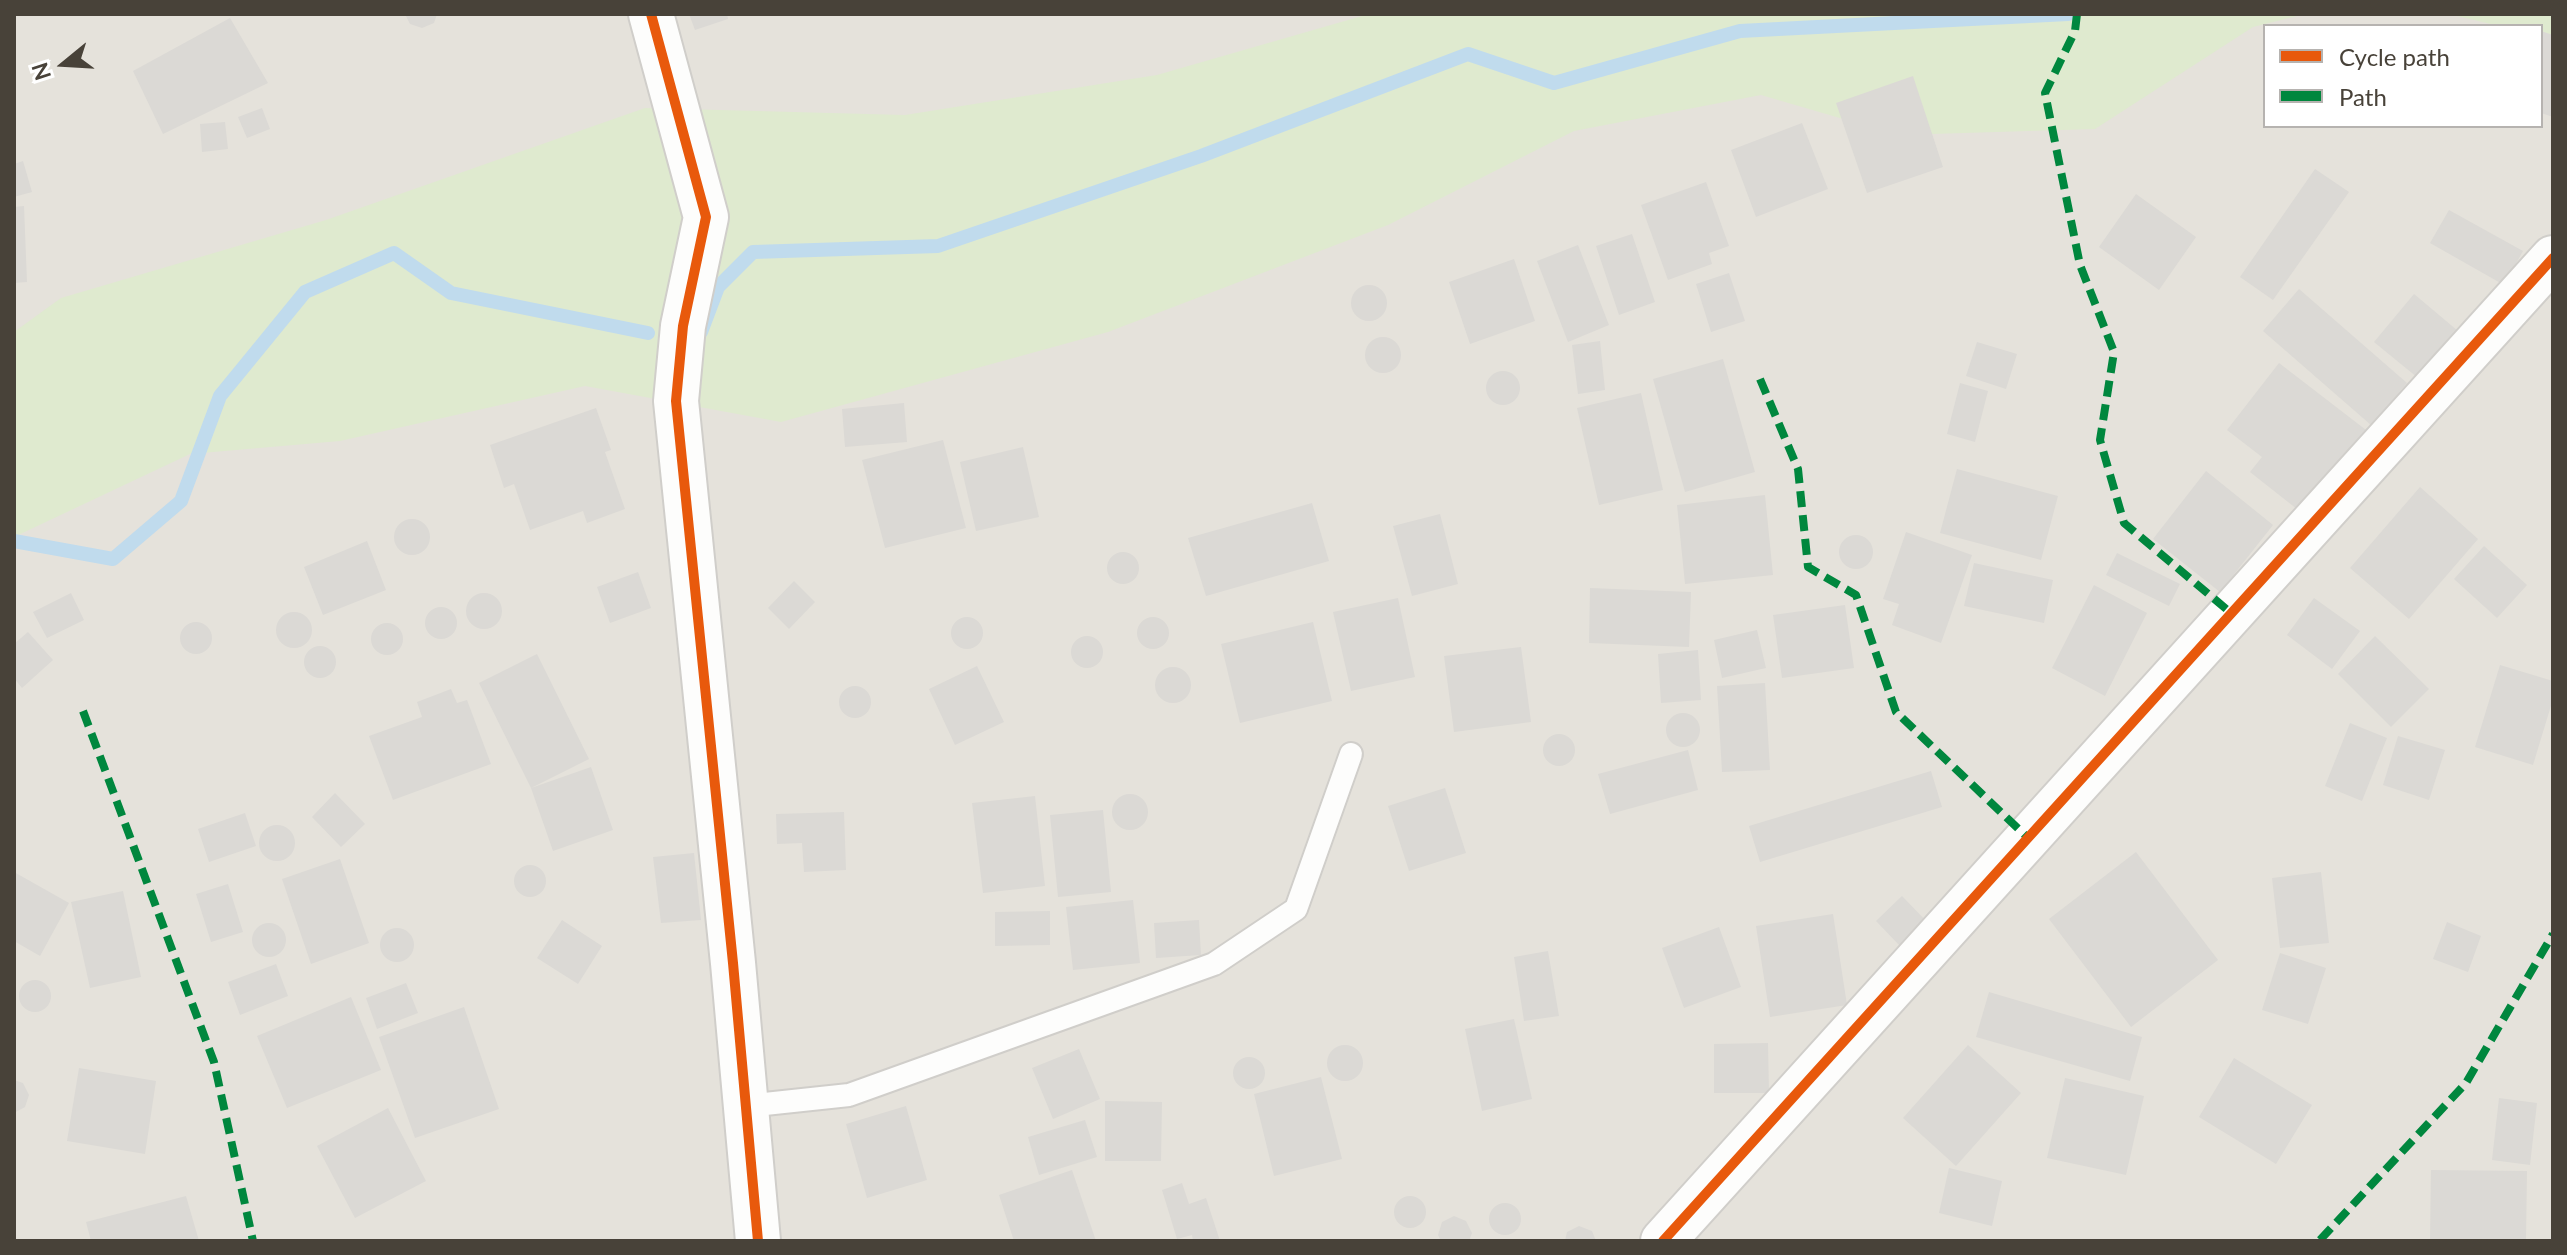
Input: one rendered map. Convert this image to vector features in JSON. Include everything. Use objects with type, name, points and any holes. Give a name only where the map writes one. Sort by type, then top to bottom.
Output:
[{"type":"street","points":[[651,14],[706,217],[683,326],[676,401],[758,1241]]},
{"type":"street","points":[[1663,1241],[2553,258]]},
{"type":"lane","points":[[746,1106],[849,1095],[1214,964],[1296,909],[1351,754]]},
{"type":"shaded area","points":[[14,14],[2553,14],[2553,1241],[14,1241]]},
{"type":"green space","points":[[1369,14],[2305,14],[2253,27],[2095,129],[1898,135],[1761,95],[1574,131],[1388,225],[1108,332],[781,422],[585,386],[340,441],[190,454],[14,537],[14,332],[61,298],[326,220],[645,108],[905,115],[1157,75]]},
{"type":"green space","points":[[2449,14],[2553,14],[2553,42],[2543,38],[2543,24],[2491,24]]},
{"type":"building","points":[[405,14],[437,14],[434,23],[422,28],[410,24]]},
{"type":"building","points":[[689,14],[727,14],[728,19],[695,30]]},
{"type":"building","points":[[230,18],[268,83],[163,134],[133,71]]},
{"type":"building","points":[[2543,32],[2553,35],[2553,117],[2543,114]]},
{"type":"building","points":[[1913,76],[1943,167],[1867,193],[1836,103]]},
{"type":"building","points":[[262,108],[270,129],[247,138],[238,117]]},
{"type":"building","points":[[225,122],[228,149],[202,152],[200,124]]},
{"type":"building","points":[[1802,123],[1828,189],[1756,217],[1731,150]]},
{"type":"building","points":[[23,161],[32,192],[14,197],[14,164]]},
{"type":"building","points":[[2315,169],[2349,192],[2273,300],[2240,277]]},
{"type":"building","points":[[1706,182],[1729,246],[1709,253],[1712,264],[1668,280],[1641,205]]},
{"type":"building","points":[[2136,194],[2196,237],[2159,290],[2099,247]]},
{"type":"building","points":[[24,206],[27,282],[14,283],[14,207]]},
{"type":"building","points":[[2449,210],[2523,251],[2504,285],[2430,243]]},
{"type":"building","points":[[1632,234],[1655,302],[1619,315],[1596,246]]},
{"type":"building","points":[[1578,245],[1609,325],[1568,342],[1537,261]]},
{"type":"building","points":[[1514,259],[1535,321],[1470,344],[1449,282]]},
{"type":"building","points":[[1729,273],[1745,321],[1711,332],[1696,284]]},
{"type":"building","points":[[1369,285],[1381,291],[1387,303],[1381,315],[1369,321],[1357,315],[1351,303],[1357,291]]},
{"type":"building","points":[[2299,289],[2407,383],[2371,425],[2263,331]]},
{"type":"building","points":[[2414,294],[2458,331],[2418,378],[2374,342]]},
{"type":"building","points":[[1383,337],[1395,343],[1401,355],[1395,367],[1383,373],[1371,367],[1365,355],[1371,343]]},
{"type":"building","points":[[1600,341],[1605,390],[1578,394],[1572,345]]},
{"type":"building","points":[[1977,342],[2017,354],[2006,389],[1966,376]]},
{"type":"building","points":[[1723,359],[1755,472],[1685,492],[1653,379]]},
{"type":"building","points":[[2279,363],[2366,430],[2302,513],[2250,472],[2262,457],[2227,430]]},
{"type":"building","points":[[1503,371],[1515,376],[1520,388],[1515,400],[1503,405],[1491,400],[1486,388],[1491,376]]},
{"type":"building","points":[[1960,383],[1988,391],[1975,442],[1947,434]]},
{"type":"building","points":[[1641,393],[1663,490],[1599,505],[1577,408]]},
{"type":"building","points":[[904,403],[907,442],[845,447],[842,409]]},
{"type":"building","points":[[596,408],[611,450],[605,452],[625,509],[587,523],[583,511],[530,530],[514,484],[504,488],[490,445]]},
{"type":"building","points":[[943,440],[966,528],[885,548],[862,460]]},
{"type":"building","points":[[1023,447],[1039,517],[976,531],[960,462]]},
{"type":"building","points":[[1957,469],[2058,496],[2041,560],[1940,533]]},
{"type":"building","points":[[2206,471],[2273,525],[2220,592],[2153,539]]},
{"type":"building","points":[[2420,487],[2478,539],[2409,619],[2350,568]]},
{"type":"building","points":[[1765,495],[1773,575],[1685,584],[1677,505]]},
{"type":"building","points":[[1312,503],[1329,561],[1206,596],[1188,538]]},
{"type":"building","points":[[1440,514],[1458,584],[1412,596],[1393,526]]},
{"type":"building","points":[[412,519],[424,525],[430,537],[424,549],[412,555],[400,549],[394,537],[400,525]]},
{"type":"building","points":[[1906,532],[1972,555],[1941,643],[1892,625],[1899,604],[1883,599]]},
{"type":"building","points":[[1856,535],[1868,540],[1873,552],[1868,564],[1856,569],[1844,564],[1839,552],[1844,540]]},
{"type":"building","points":[[367,541],[386,590],[323,615],[304,567]]},
{"type":"building","points":[[2484,546],[2527,585],[2497,618],[2454,579]]},
{"type":"building","points":[[1123,552],[1135,556],[1139,568],[1135,580],[1123,584],[1111,580],[1107,568],[1111,556]]},
{"type":"building","points":[[2117,553],[2180,584],[2169,606],[2106,575]]},
{"type":"building","points":[[1974,563],[2053,580],[2044,623],[1964,606]]},
{"type":"building","points":[[638,572],[651,608],[610,623],[597,587]]},
{"type":"building","points":[[794,581],[815,602],[789,629],[768,608]]},
{"type":"building","points":[[2094,585],[2147,613],[2105,696],[2052,668]]},
{"type":"building","points":[[1590,588],[1691,592],[1689,647],[1589,643]]},
{"type":"building","points":[[71,593],[84,620],[47,638],[33,612]]},
{"type":"building","points":[[484,593],[496,599],[502,611],[496,623],[484,629],[472,623],[466,611],[472,599]]},
{"type":"building","points":[[1398,598],[1415,677],[1351,691],[1333,612]]},
{"type":"building","points":[[2314,598],[2360,631],[2332,669],[2287,635]]},
{"type":"building","points":[[1845,605],[1854,668],[1782,678],[1773,615]]},
{"type":"building","points":[[441,607],[453,611],[457,623],[453,635],[441,639],[429,635],[425,623],[429,611]]},
{"type":"building","points":[[294,612],[306,618],[312,630],[306,642],[294,648],[282,642],[276,630],[282,618]]},
{"type":"building","points":[[967,617],[979,621],[983,633],[979,645],[967,649],[955,645],[951,633],[955,621]]},
{"type":"building","points":[[1153,617],[1165,621],[1169,633],[1165,645],[1153,649],[1141,645],[1137,633],[1141,621]]},
{"type":"building","points":[[196,622],[208,626],[212,638],[208,650],[196,654],[184,650],[180,638],[184,626]]},
{"type":"building","points":[[1313,622],[1332,701],[1240,723],[1221,644]]},
{"type":"building","points":[[387,623],[399,627],[403,639],[399,651],[387,655],[375,651],[371,639],[375,627]]},
{"type":"building","points":[[1757,630],[1766,668],[1722,678],[1714,640]]},
{"type":"building","points":[[28,632],[53,660],[22,688],[14,678],[14,644]]},
{"type":"building","points":[[1087,636],[1099,640],[1103,652],[1099,664],[1087,668],[1075,664],[1071,652],[1075,640]]},
{"type":"building","points":[[2375,636],[2429,689],[2391,727],[2338,674]]},
{"type":"building","points":[[320,646],[332,650],[336,662],[332,674],[320,678],[308,674],[304,662],[308,650]]},
{"type":"building","points":[[1521,647],[1531,722],[1454,732],[1444,656]]},
{"type":"building","points":[[1698,650],[1701,700],[1661,703],[1658,654]]},
{"type":"building","points":[[537,654],[589,759],[531,788],[479,683]]},
{"type":"building","points":[[2500,665],[2553,681],[2553,699],[2533,765],[2475,747]]},
{"type":"building","points":[[977,666],[1004,722],[955,745],[929,689]]},
{"type":"building","points":[[1173,667],[1185,673],[1191,685],[1185,697],[1173,703],[1161,697],[1155,685],[1161,673]]},
{"type":"building","points":[[1765,683],[1770,770],[1722,772],[1717,686]]},
{"type":"building","points":[[855,686],[867,690],[871,702],[867,714],[855,718],[843,714],[839,702],[843,690]]},
{"type":"building","points":[[451,689],[457,703],[467,700],[491,764],[393,800],[369,736],[422,717],[417,702]]},
{"type":"building","points":[[1683,713],[1695,718],[1700,730],[1695,742],[1683,747],[1671,742],[1666,730],[1671,718]]},
{"type":"building","points":[[2350,723],[2387,738],[2362,801],[2325,786]]},
{"type":"building","points":[[1559,734],[1571,738],[1575,750],[1571,762],[1559,766],[1547,762],[1543,750],[1547,738]]},
{"type":"building","points":[[2398,736],[2445,750],[2429,800],[2383,785]]},
{"type":"building","points":[[1688,750],[1698,790],[1610,814],[1598,774]]},
{"type":"building","points":[[591,767],[613,830],[553,851],[531,788]]},
{"type":"building","points":[[1931,771],[1942,807],[1760,862],[1749,826]]},
{"type":"building","points":[[1445,788],[1466,853],[1409,871],[1388,806]]},
{"type":"building","points":[[335,793],[365,824],[341,847],[312,817]]},
{"type":"building","points":[[1130,794],[1142,800],[1148,812],[1142,824],[1130,830],[1118,824],[1112,812],[1118,800]]},
{"type":"building","points":[[1035,796],[1045,886],[983,893],[972,803]]},
{"type":"building","points":[[1103,810],[1111,892],[1058,897],[1050,815]]},
{"type":"building","points":[[844,812],[846,870],[804,872],[802,843],[777,844],[776,814]]},
{"type":"building","points":[[245,813],[256,846],[209,862],[198,829]]},
{"type":"building","points":[[277,825],[289,831],[295,843],[289,855],[277,861],[265,855],[259,843],[265,831]]},
{"type":"building","points":[[2136,852],[2218,960],[2131,1027],[2049,919]]},
{"type":"building","points":[[694,853],[701,920],[661,923],[653,857]]},
{"type":"building","points":[[340,859],[369,943],[311,964],[282,879]]},
{"type":"building","points":[[530,865],[541,870],[546,881],[541,892],[530,897],[519,892],[514,881],[519,870]]},
{"type":"building","points":[[14,872],[69,903],[40,956],[14,941]]},
{"type":"building","points":[[2321,872],[2329,943],[2280,948],[2272,878]]},
{"type":"building","points":[[228,884],[243,932],[211,942],[196,894]]},
{"type":"building","points":[[123,891],[141,977],[90,988],[71,902]]},
{"type":"building","points":[[1902,896],[1927,922],[1901,947],[1876,921]]},
{"type":"building","points":[[1133,900],[1140,963],[1073,970],[1066,907]]},
{"type":"building","points":[[1050,911],[1050,945],[995,946],[995,912]]},
{"type":"building","points":[[1833,914],[1847,1005],[1770,1017],[1756,926]]},
{"type":"building","points":[[562,920],[602,946],[578,984],[537,958]]},
{"type":"building","points":[[1199,920],[1201,955],[1156,958],[1154,923]]},
{"type":"building","points":[[2447,922],[2481,936],[2468,972],[2433,959]]},
{"type":"building","points":[[269,923],[281,928],[286,940],[281,952],[269,957],[257,952],[252,940],[257,928]]},
{"type":"building","points":[[1719,927],[1741,987],[1684,1008],[1662,948]]},
{"type":"building","points":[[397,928],[409,933],[414,945],[409,957],[397,962],[385,957],[380,945],[385,933]]},
{"type":"building","points":[[1548,951],[1559,1016],[1524,1021],[1514,957]]},
{"type":"building","points":[[2280,953],[2326,968],[2308,1024],[2262,1010]]},
{"type":"building","points":[[276,964],[288,996],[240,1015],[228,982]]},
{"type":"building","points":[[35,980],[47,984],[51,996],[47,1008],[35,1012],[23,1008],[19,996],[23,984]]},
{"type":"building","points":[[406,983],[418,1013],[377,1029],[366,998]]},
{"type":"building","points":[[1989,992],[2142,1037],[2130,1081],[1976,1037]]},
{"type":"building","points":[[351,997],[381,1070],[287,1108],[257,1036]]},
{"type":"building","points":[[464,1007],[499,1109],[415,1138],[379,1037]]},
{"type":"building","points":[[1514,1019],[1532,1099],[1482,1111],[1465,1029]]},
{"type":"building","points":[[1768,1043],[1769,1093],[1714,1093],[1714,1044]]},
{"type":"building","points":[[1345,1045],[1357,1051],[1363,1063],[1357,1075],[1345,1081],[1333,1075],[1327,1063],[1333,1051]]},
{"type":"building","points":[[1968,1045],[2021,1093],[1956,1166],[1903,1118]]},
{"type":"building","points":[[1079,1049],[1100,1099],[1053,1119],[1032,1068]]},
{"type":"building","points":[[1249,1057],[1260,1062],[1265,1073],[1260,1084],[1249,1089],[1238,1084],[1233,1073],[1238,1062]]},
{"type":"building","points":[[2234,1058],[2312,1105],[2276,1164],[2199,1117]]},
{"type":"building","points":[[79,1068],[156,1081],[145,1154],[67,1141]]},
{"type":"building","points":[[1321,1077],[1342,1159],[1274,1176],[1254,1094]]},
{"type":"building","points":[[2065,1078],[2144,1096],[2126,1175],[2047,1158]]},
{"type":"building","points":[[14,1080],[23,1083],[29,1095],[25,1107],[14,1113]]},
{"type":"building","points":[[2499,1098],[2537,1103],[2530,1165],[2492,1160]]},
{"type":"building","points":[[1105,1101],[1162,1102],[1161,1161],[1105,1161]]},
{"type":"building","points":[[906,1106],[927,1180],[867,1198],[846,1124]]},
{"type":"building","points":[[388,1108],[426,1181],[355,1218],[317,1146]]},
{"type":"building","points":[[1085,1120],[1097,1157],[1039,1175],[1028,1137]]},
{"type":"building","points":[[1949,1168],[2002,1181],[1992,1226],[1939,1213]]},
{"type":"building","points":[[1072,1170],[1096,1241],[1014,1241],[999,1195]]},
{"type":"building","points":[[2431,1170],[2527,1171],[2526,1241],[2430,1241]]},
{"type":"building","points":[[1182,1183],[1189,1204],[1206,1198],[1220,1241],[1193,1241],[1192,1235],[1177,1239],[1162,1190]]},
{"type":"building","points":[[186,1196],[199,1241],[91,1241],[86,1222]]},
{"type":"building","points":[[1410,1196],[1422,1200],[1426,1212],[1422,1224],[1410,1228],[1398,1224],[1394,1212],[1398,1200]]},
{"type":"building","points":[[1505,1203],[1517,1207],[1521,1219],[1517,1231],[1505,1235],[1493,1231],[1489,1219],[1493,1207]]},
{"type":"building","points":[[1454,1216],[1466,1221],[1472,1233],[1469,1241],[1441,1241],[1438,1235],[1442,1222]]},
{"type":"building","points":[[1579,1226],[1592,1231],[1596,1241],[1565,1241],[1567,1232]]},
{"type":"waterway","points":[[701,332],[718,287],[753,252],[938,246],[1201,156],[1468,54],[1554,83],[1740,31],[2068,14]]},
{"type":"waterway","points":[[14,541],[113,559],[181,501],[220,396],[305,292],[394,253],[451,293],[648,333]]},
{"type":"marked path","points":[[2077,14],[2075,31],[2045,93],[2080,265],[2114,352],[2100,440],[2124,523],[2231,613]]},
{"type":"marked path","points":[[1760,379],[1798,469],[1808,567],[1856,595],[1896,712],[2028,838]]},
{"type":"marked path","points":[[83,711],[214,1062],[253,1241]]},
{"type":"marked path","points":[[2320,1240],[2466,1083],[2553,934]]},
{"type":"cycle path","points":[[651,14],[706,217],[683,326],[676,401],[758,1241]]},
{"type":"cycle path","points":[[1663,1241],[2553,258]]}]
